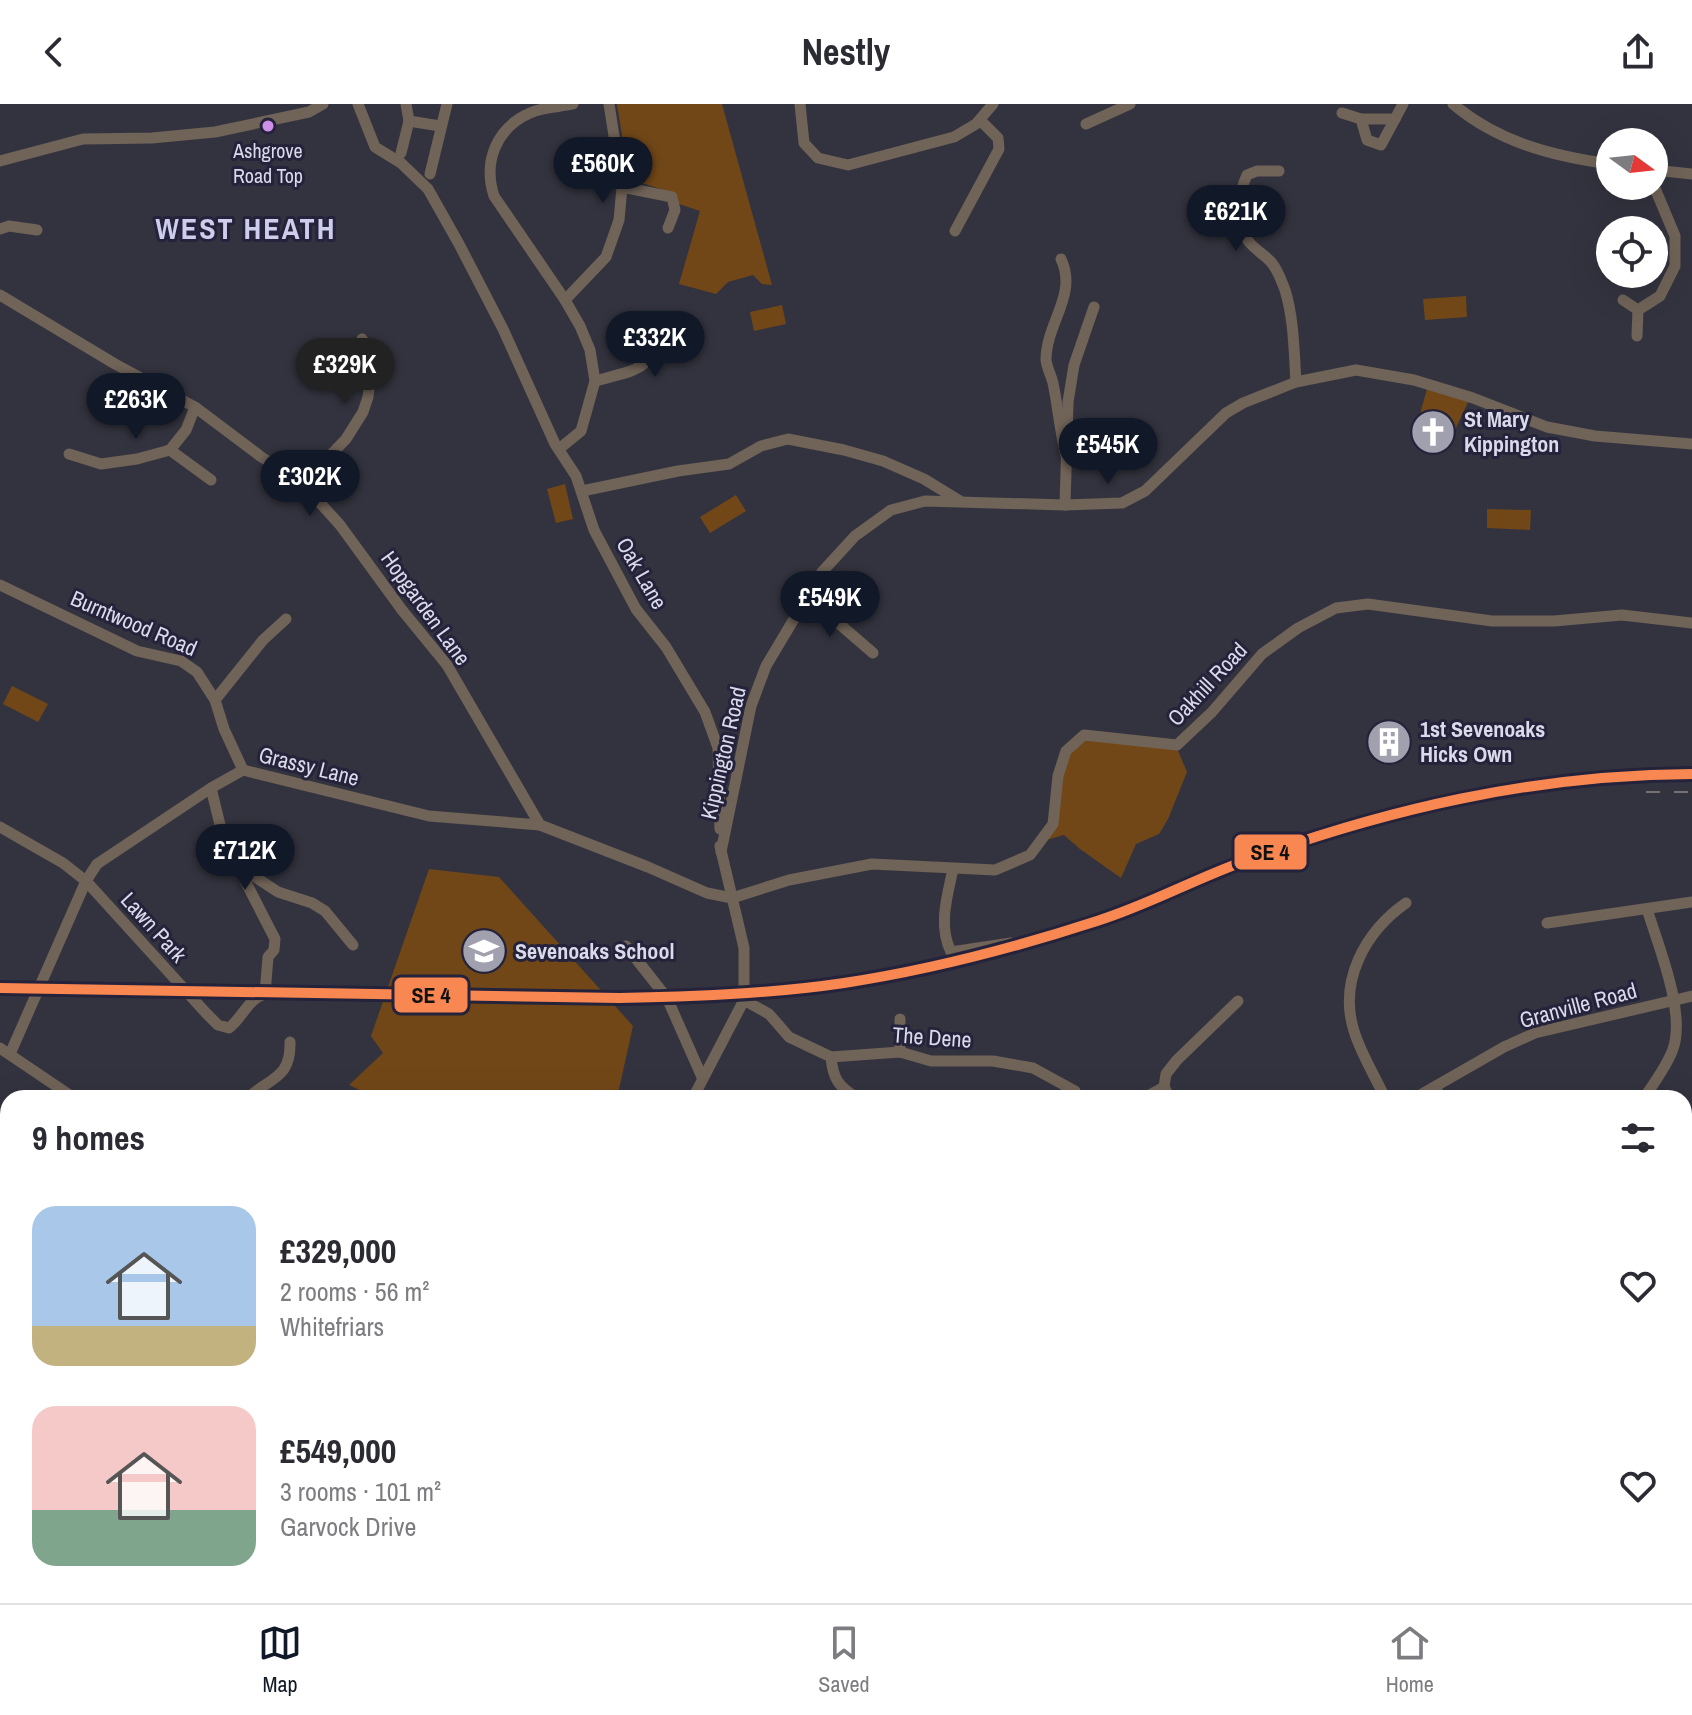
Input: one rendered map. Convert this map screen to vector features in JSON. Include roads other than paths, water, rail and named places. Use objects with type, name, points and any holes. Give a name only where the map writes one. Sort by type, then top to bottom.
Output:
[{"type":"street","points":[[0,161],[83,139],[152,138],[215,132],[309,112],[323,104]]},
{"type":"street","name":"Oak Lane","points":[[358,104],[375,147],[401,163],[428,189],[498,320],[559,449],[576,476],[594,530],[636,609],[666,647],[705,712],[718,748],[721,852],[744,948],[744,1000],[696,1090]]},
{"type":"street","points":[[401,153],[409,121],[406,104]]},
{"type":"street","points":[[430,174],[447,104]]},
{"type":"street","points":[[559,449],[581,431],[595,381],[590,350],[565,300],[494,196],[489,167],[496,144],[511,126],[531,112],[573,104]]},
{"type":"street","points":[[565,300],[606,257],[619,220],[622,187],[609,104]]},
{"type":"street","points":[[800,104],[804,143],[818,158],[848,165],[954,137],[980,120],[993,104]]},
{"type":"street","points":[[1086,124],[1130,104]]},
{"type":"street","points":[[1361,119],[1367,140],[1381,145],[1403,104]]},
{"type":"street","points":[[1453,104],[1491,132],[1536,150],[1596,161]]},
{"type":"street","points":[[1342,113],[1361,119],[1395,119]]},
{"type":"street","points":[[955,231],[999,149],[998,138],[980,120]]},
{"type":"street","points":[[409,121],[440,126]]},
{"type":"street","points":[[1279,171],[1257,171],[1247,175],[1241,187],[1241,222],[1245,237],[1279,274],[1292,332],[1296,382]]},
{"type":"street","points":[[1668,171],[1692,174]]},
{"type":"street","points":[[622,187],[672,197],[675,210],[668,228]]},
{"type":"street","points":[[1638,310],[1660,296],[1675,266],[1675,236],[1660,200]]},
{"type":"street","points":[[0,229],[9,226],[37,230]]},
{"type":"street","points":[[1061,259],[1068,279],[1065,298],[1048,341],[1046,363],[1066,456]]},
{"type":"street","name":"Hopgarden Lane","points":[[0,295],[115,364],[195,407],[303,484],[340,525],[447,665],[540,825]]},
{"type":"street","points":[[1623,300],[1638,310]]},
{"type":"street","points":[[1065,505],[1068,402],[1074,365],[1094,307]]},
{"type":"street","points":[[1637,336],[1638,310]]},
{"type":"street","points":[[595,381],[640,369],[656,353],[666,323]]},
{"type":"street","points":[[303,484],[346,439],[363,412],[379,355],[362,339]]},
{"type":"street","name":"Kippington Road","points":[[721,852],[751,706],[766,666],[822,572],[855,536],[885,514],[925,501],[1065,505],[1122,503],[1145,491],[1226,413],[1243,403],[1296,382],[1356,370],[1384,374],[1473,398],[1547,427],[1595,436],[1692,444]]},
{"type":"street","points":[[69,454],[101,464],[170,450],[186,430],[195,407]]},
{"type":"street","points":[[582,491],[729,464],[761,446],[788,439],[883,461],[924,479],[960,501]]},
{"type":"street","points":[[170,450],[211,480]]},
{"type":"street","name":"Burntwood Road","points":[[0,585],[137,651],[181,661],[197,672],[215,700],[224,729],[243,770]]},
{"type":"street","points":[[804,601],[829,615],[873,653]]},
{"type":"street","name":"Oakhill Road","points":[[732,898],[789,880],[872,864],[995,870],[1030,855],[1053,824],[1058,776],[1066,751],[1084,735],[1177,745],[1212,712],[1262,654],[1298,628],[1336,608],[1368,604],[1492,621],[1554,621],[1622,615],[1692,623]]},
{"type":"street","points":[[215,700],[263,640],[286,619]]},
{"type":"street","name":"Grassy Lane","points":[[5,1051],[97,864],[243,770],[429,816],[540,825],[707,893],[732,898]]},
{"type":"street","points":[[211,788],[223,837],[237,865],[269,887],[325,911],[353,945]]},
{"type":"street","points":[[0,827],[63,863],[86,881]]},
{"type":"street","name":"Lawn Park","points":[[86,881],[206,1013],[218,1025],[229,1028],[240,1020],[255,997],[265,994],[268,957],[274,950],[275,939],[237,865]]},
{"type":"street","points":[[953,869],[943,937],[951,952],[1011,943]]},
{"type":"street","points":[[1547,923],[1692,902]]},
{"type":"street","points":[[1381,1090],[1353,1030],[1350,1008],[1352,987],[1360,956],[1370,937],[1386,917],[1406,903]]},
{"type":"street","points":[[1647,909],[1673,1001],[1673,1048],[1649,1090]]},
{"type":"street","points":[[626,946],[667,998],[702,1077]]},
{"type":"street","name":"Granville Road","points":[[1441,1090],[1504,1047],[1535,1033],[1692,996]]},
{"type":"street","name":"The Dene","points":[[744,1000],[769,1014],[789,1037],[831,1057],[900,1052],[924,1060],[993,1061],[1039,1071],[1073,1090]]},
{"type":"street","points":[[1167,1090],[1166,1074],[1177,1060],[1238,1001]]},
{"type":"street","points":[[900,1052],[904,1025]]},
{"type":"street","points":[[259,1090],[285,1071],[290,1042]]},
{"type":"street","points":[[5,1051],[62,1090]]},
{"type":"street","points":[[831,1057],[833,1076],[837,1085],[845,1090]]},
{"type":"railway","points":[[1490,792],[1599,781],[1692,779]]},
{"type":"railway","points":[[1646,792],[1692,792]]},
{"type":"place","name":"Ashgrove Road Top","points":[[268,126]]},
{"type":"place","name":"St Mary Kippington","points":[[1433,432]]},
{"type":"place","name":"1st Sevenoaks Hicks Own","points":[[1389,742]]},
{"type":"place","name":"Sevenoaks School","points":[[484,951]]},
{"type":"district","name":"WEST HEATH","points":[[246,228]]}]
